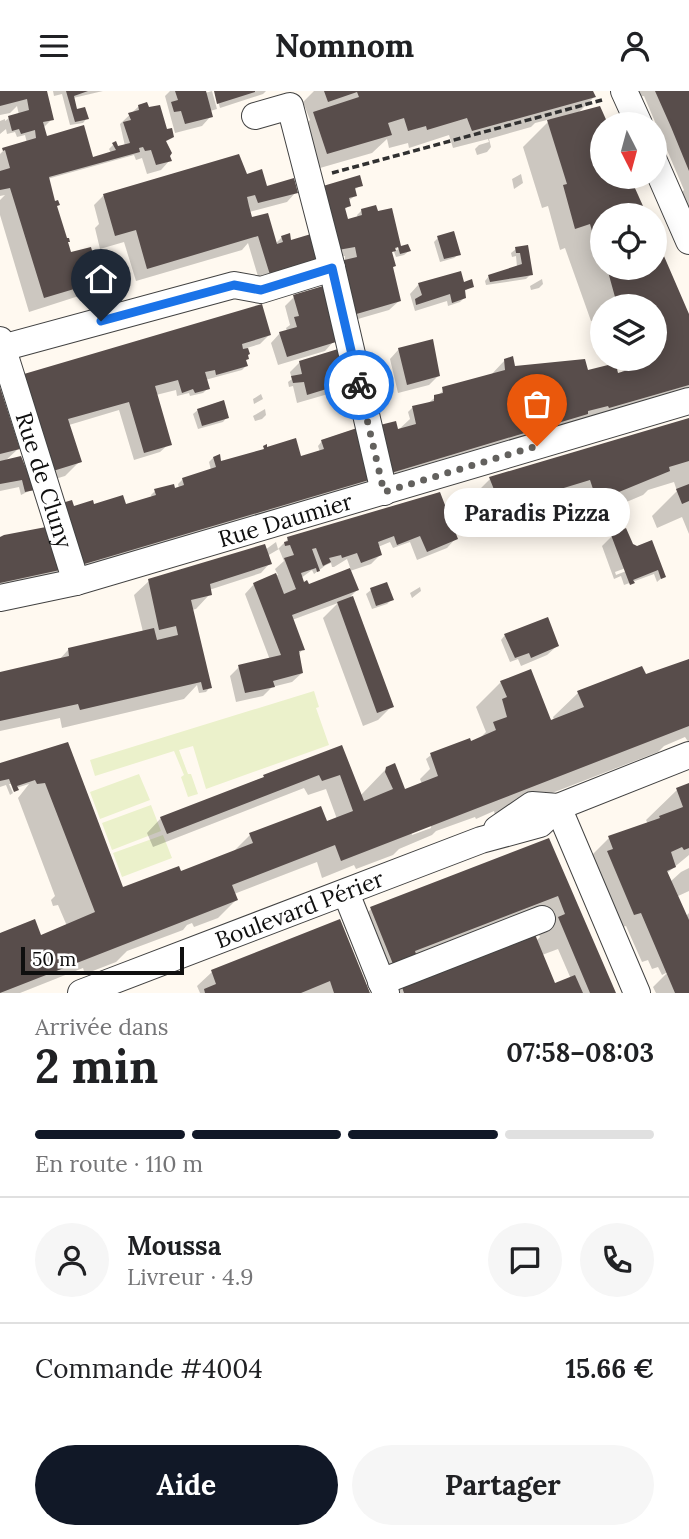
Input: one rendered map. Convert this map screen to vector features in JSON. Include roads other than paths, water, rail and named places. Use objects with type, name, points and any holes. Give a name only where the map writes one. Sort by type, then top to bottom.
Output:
[{"type":"street","points":[[624,91],[634,112]]},
{"type":"street","points":[[256,116],[290,106],[332,268],[384,492]]},
{"type":"street","points":[[666,189],[689,241]]},
{"type":"street","points":[[1,344],[234,285],[261,290],[332,268]]},
{"type":"street","name":"Rue de Cluny","points":[[1,344],[76,582]]},
{"type":"street","name":"Rue Daumier","points":[[0,598],[76,582],[689,401]]},
{"type":"street","name":"Boulevard Périer","points":[[81,993],[481,840],[532,805],[558,807],[689,755]]},
{"type":"street","points":[[558,807],[637,993]]},
{"type":"street","points":[[346,893],[384,987],[542,919]]},
{"type":"place","name":"Paradis Pizza","points":[[537,446]]}]
